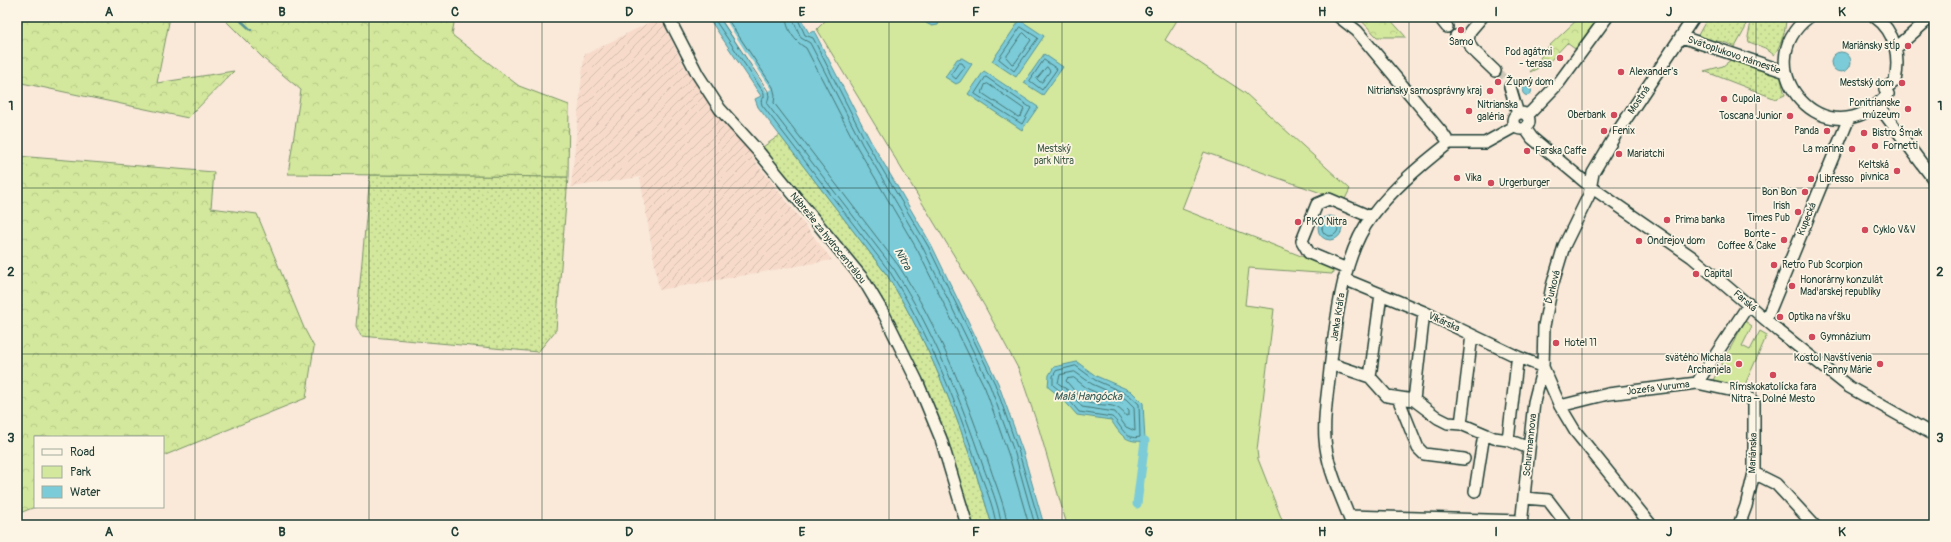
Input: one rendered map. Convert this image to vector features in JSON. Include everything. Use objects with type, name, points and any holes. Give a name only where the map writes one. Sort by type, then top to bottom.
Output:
[{"type":"street","name":"Nábrežie za hydrocentrálou","points":[[668,17],[698,75],[720,109],[758,151],[863,279],[886,316],[917,381],[941,439],[967,525]]},
{"type":"street","points":[[1339,17],[1357,31],[1444,134],[1449,143],[1485,144],[1520,127],[1514,118],[1522,115],[1558,84],[1608,17]]},
{"type":"street","points":[[1439,17],[1447,27]]},
{"type":"street","points":[[1482,17],[1470,31],[1468,40],[1472,49],[1495,71]]},
{"type":"street","name":"Mostná","points":[[1591,187],[1593,173],[1616,134],[1694,17]]},
{"type":"street","points":[[1808,17],[1794,32],[1788,45],[1786,72],[1790,86],[1798,98],[1808,108],[1835,118],[1849,118],[1864,114],[1878,105],[1888,94],[1885,89],[1895,81],[1898,63],[1896,48],[1886,28],[1875,17]]},
{"type":"street","points":[[1896,48],[1931,17]]},
{"type":"street","points":[[1456,36],[1468,40]]},
{"type":"street","name":"Svätoplukovo námestie","points":[[1682,37],[1786,72]]},
{"type":"street","points":[[1510,87],[1522,115]]},
{"type":"street","points":[[1878,105],[1934,180]]},
{"type":"street","name":"Kupecká","points":[[1766,320],[1849,118]]},
{"type":"street","name":"Farská","points":[[1520,127],[1591,187],[1692,257],[1766,320],[1850,388],[1934,435]]},
{"type":"street","name":"Janka Kráľa","points":[[1351,520],[1333,478],[1325,438],[1326,404],[1331,364],[1346,274],[1356,247],[1371,217],[1402,183],[1449,143]]},
{"type":"street","name":"Ďurková","points":[[1591,187],[1564,246],[1552,286],[1544,326],[1544,367],[1560,406],[1575,431],[1651,525]]},
{"type":"street","name":"Vikárska","points":[[1371,217],[1330,200],[1317,204],[1302,241],[1309,253],[1381,294],[1544,367]]},
{"type":"street","points":[[1370,377],[1381,294]]},
{"type":"street","points":[[1697,383],[1749,304]]},
{"type":"street","points":[[1414,400],[1424,312]]},
{"type":"street","points":[[1461,424],[1472,335]]},
{"type":"street","points":[[1508,440],[1517,362]]},
{"type":"street","points":[[1331,364],[1370,377],[1388,396],[1414,400],[1438,418],[1448,423],[1461,424],[1484,434],[1508,440],[1529,448]]},
{"type":"street","name":"Schurmannova","points":[[1521,523],[1536,394],[1544,367]]},
{"type":"street","name":"Jozefa Vuruma","points":[[1560,406],[1608,394],[1697,383],[1743,393],[1754,402]]},
{"type":"street","points":[[1536,394],[1554,392]]},
{"type":"street","points":[[1398,398],[1418,448],[1424,454],[1464,459]]},
{"type":"street","name":"Mariánska","points":[[1739,525],[1746,506],[1754,473],[1754,402]]},
{"type":"street","points":[[1475,491],[1484,434]]},
{"type":"street","points":[[1754,473],[1776,484],[1814,525]]},
{"type":"street","points":[[1524,498],[1548,500],[1567,525]]},
{"type":"street","points":[[1351,520],[1521,523]]},
{"type":"shaded area","points":[[660,17],[685,68],[756,153],[752,157],[832,260],[659,290],[640,177],[571,187],[584,55]]},
{"type":"green space","points":[[17,17],[170,17],[157,83],[234,71],[188,118],[17,82]]},
{"type":"green space","points":[[222,17],[455,17],[452,35],[519,86],[569,105],[568,177],[288,174],[301,90],[264,59]]},
{"type":"green space","name":"Mestský park Nitra","points":[[829,17],[1179,17],[1165,40],[1245,93],[1350,189],[1344,201],[1204,152],[1182,209],[1334,269],[1332,274],[1249,268],[1245,305],[1274,309],[1257,450],[1258,459],[1284,525],[1067,525],[1039,429],[1019,370],[984,305],[817,29]]},
{"type":"green space","points":[[1358,17],[1388,17],[1406,37],[1377,37]]},
{"type":"green space","points":[[1580,17],[1599,17],[1575,49],[1567,43],[1547,64],[1530,72],[1548,47]]},
{"type":"green space","points":[[1708,17],[1747,17],[1745,29],[1735,47],[1730,44],[1697,37]]},
{"type":"green space","points":[[1752,17],[1786,17],[1783,36],[1774,55],[1765,48],[1749,42],[1748,37]]},
{"type":"green space","points":[[1732,59],[1779,72],[1785,95],[1776,99],[1704,71],[1723,66]]},
{"type":"green space","points":[[780,135],[887,275],[904,304],[920,334],[948,396],[992,525],[970,525],[892,325],[760,149]]},
{"type":"green space","points":[[17,156],[214,172],[211,208],[257,214],[304,328],[314,347],[306,398],[164,456],[164,436],[34,436],[34,507],[17,514]]},
{"type":"green space","points":[[370,175],[568,177],[556,330],[538,352],[361,336],[356,326]]},
{"type":"green space","points":[[1745,321],[1752,326],[1742,346],[1750,350],[1760,331],[1767,335],[1743,389],[1712,382]]},
{"type":"water","name":"Nitra","points":[[708,17],[800,17],[809,33],[814,31],[870,140],[931,244],[998,383],[1023,452],[1044,525],[992,525],[948,396],[920,334],[904,304],[887,275],[758,107],[755,99],[761,96]]},
{"type":"water","points":[[925,17],[941,17],[941,19],[938,25],[932,26],[926,23]]},
{"type":"water","points":[[1020,20],[1044,36],[1016,77],[992,61]]},
{"type":"water","points":[[1837,52],[1845,52],[1851,58],[1851,66],[1845,72],[1837,72],[1831,66],[1831,58]]},
{"type":"water","points":[[1044,54],[1063,67],[1043,95],[1024,83]]},
{"type":"water","points":[[962,58],[972,64],[960,82],[956,84],[945,77],[957,59]]},
{"type":"water","points":[[984,71],[1038,107],[1022,130],[968,94]]},
{"type":"water","points":[[1527,86],[1532,91],[1527,96],[1522,91]]},
{"type":"water","points":[[1330,216],[1338,220],[1342,228],[1338,236],[1330,240],[1322,236],[1318,228],[1322,220]]},
{"type":"water","name":"Malá Hangócka","points":[[1077,362],[1096,376],[1131,391],[1143,403],[1145,441],[1133,441],[1125,437],[1111,420],[1077,415],[1062,398],[1048,387],[1049,375],[1054,367]]},
{"type":"pier","points":[[720,17],[724,17],[745,51],[772,89],[767,92]]},
{"type":"waterway","points":[[237,17],[251,30]]},
{"type":"waterway","points":[[17,313],[21,306]]},
{"type":"waterway","points":[[1137,504],[1145,441]]},
{"type":"tunnel","points":[[1495,71],[1510,87]]},
{"type":"place","name":"Samo","points":[[1461,30]]},
{"type":"place","name":"Mariánsky stĺp","points":[[1908,46]]},
{"type":"place","name":"Pod agátmi - terasa","points":[[1560,58]]},
{"type":"place","name":"Alexander's","points":[[1621,72]]},
{"type":"place","name":"Župný dom","points":[[1498,82]]},
{"type":"place","name":"Mestský dom","points":[[1902,83]]},
{"type":"place","name":"Nitriansky samosprávny kraj","points":[[1490,91]]},
{"type":"place","name":"Cupola","points":[[1724,99]]},
{"type":"place","name":"Ponitrianske múzeum","points":[[1908,109]]},
{"type":"place","name":"Nitrianska galéria","points":[[1469,111]]},
{"type":"place","name":"Oberbank","points":[[1614,115]]},
{"type":"place","name":"Toscana Junior","points":[[1790,116]]},
{"type":"place","name":"Fenix","points":[[1604,131]]},
{"type":"place","name":"Panda","points":[[1827,131]]},
{"type":"place","name":"Bistro Šmak","points":[[1864,133]]},
{"type":"place","name":"Fornetti","points":[[1875,146]]},
{"type":"place","name":"La marina","points":[[1852,149]]},
{"type":"place","name":"Farska Caffe","points":[[1527,151]]},
{"type":"place","name":"Mariatchi","points":[[1619,154]]},
{"type":"place","name":"Keltská pivnica","points":[[1897,171]]},
{"type":"place","name":"Vika","points":[[1457,178]]},
{"type":"place","name":"Libresso","points":[[1811,179]]},
{"type":"place","name":"Urgerburger","points":[[1491,183]]},
{"type":"place","name":"Bon Bon","points":[[1805,192]]},
{"type":"place","name":"Irish Times Pub","points":[[1798,212]]},
{"type":"place","name":"Prima banka","points":[[1667,220]]},
{"type":"place","name":"PKO Nitra","points":[[1298,222]]},
{"type":"place","name":"Cyklo V&V","points":[[1865,230]]},
{"type":"place","name":"Bonte - Coffee & Cake","points":[[1784,240]]},
{"type":"place","name":"Ondrejov dom","points":[[1639,241]]},
{"type":"place","name":"Retro Pub Scorpion","points":[[1774,265]]},
{"type":"place","name":"Capital","points":[[1696,274]]},
{"type":"place","name":"Honorárny konzulát Maďarskej republiky","points":[[1792,286]]},
{"type":"place","name":"Optika na vŕšku","points":[[1780,317]]},
{"type":"place","name":"Gymnázium","points":[[1812,337]]},
{"type":"place","name":"Hotel 11","points":[[1556,343]]},
{"type":"place","name":"svätého Michala Archanjela","points":[[1739,364]]},
{"type":"place","name":"Kostol Navštívenia Panny Márie","points":[[1880,364]]},
{"type":"place","name":"Rímskokatolícka fara Nitra – Dolné Mesto","points":[[1773,375]]}]
